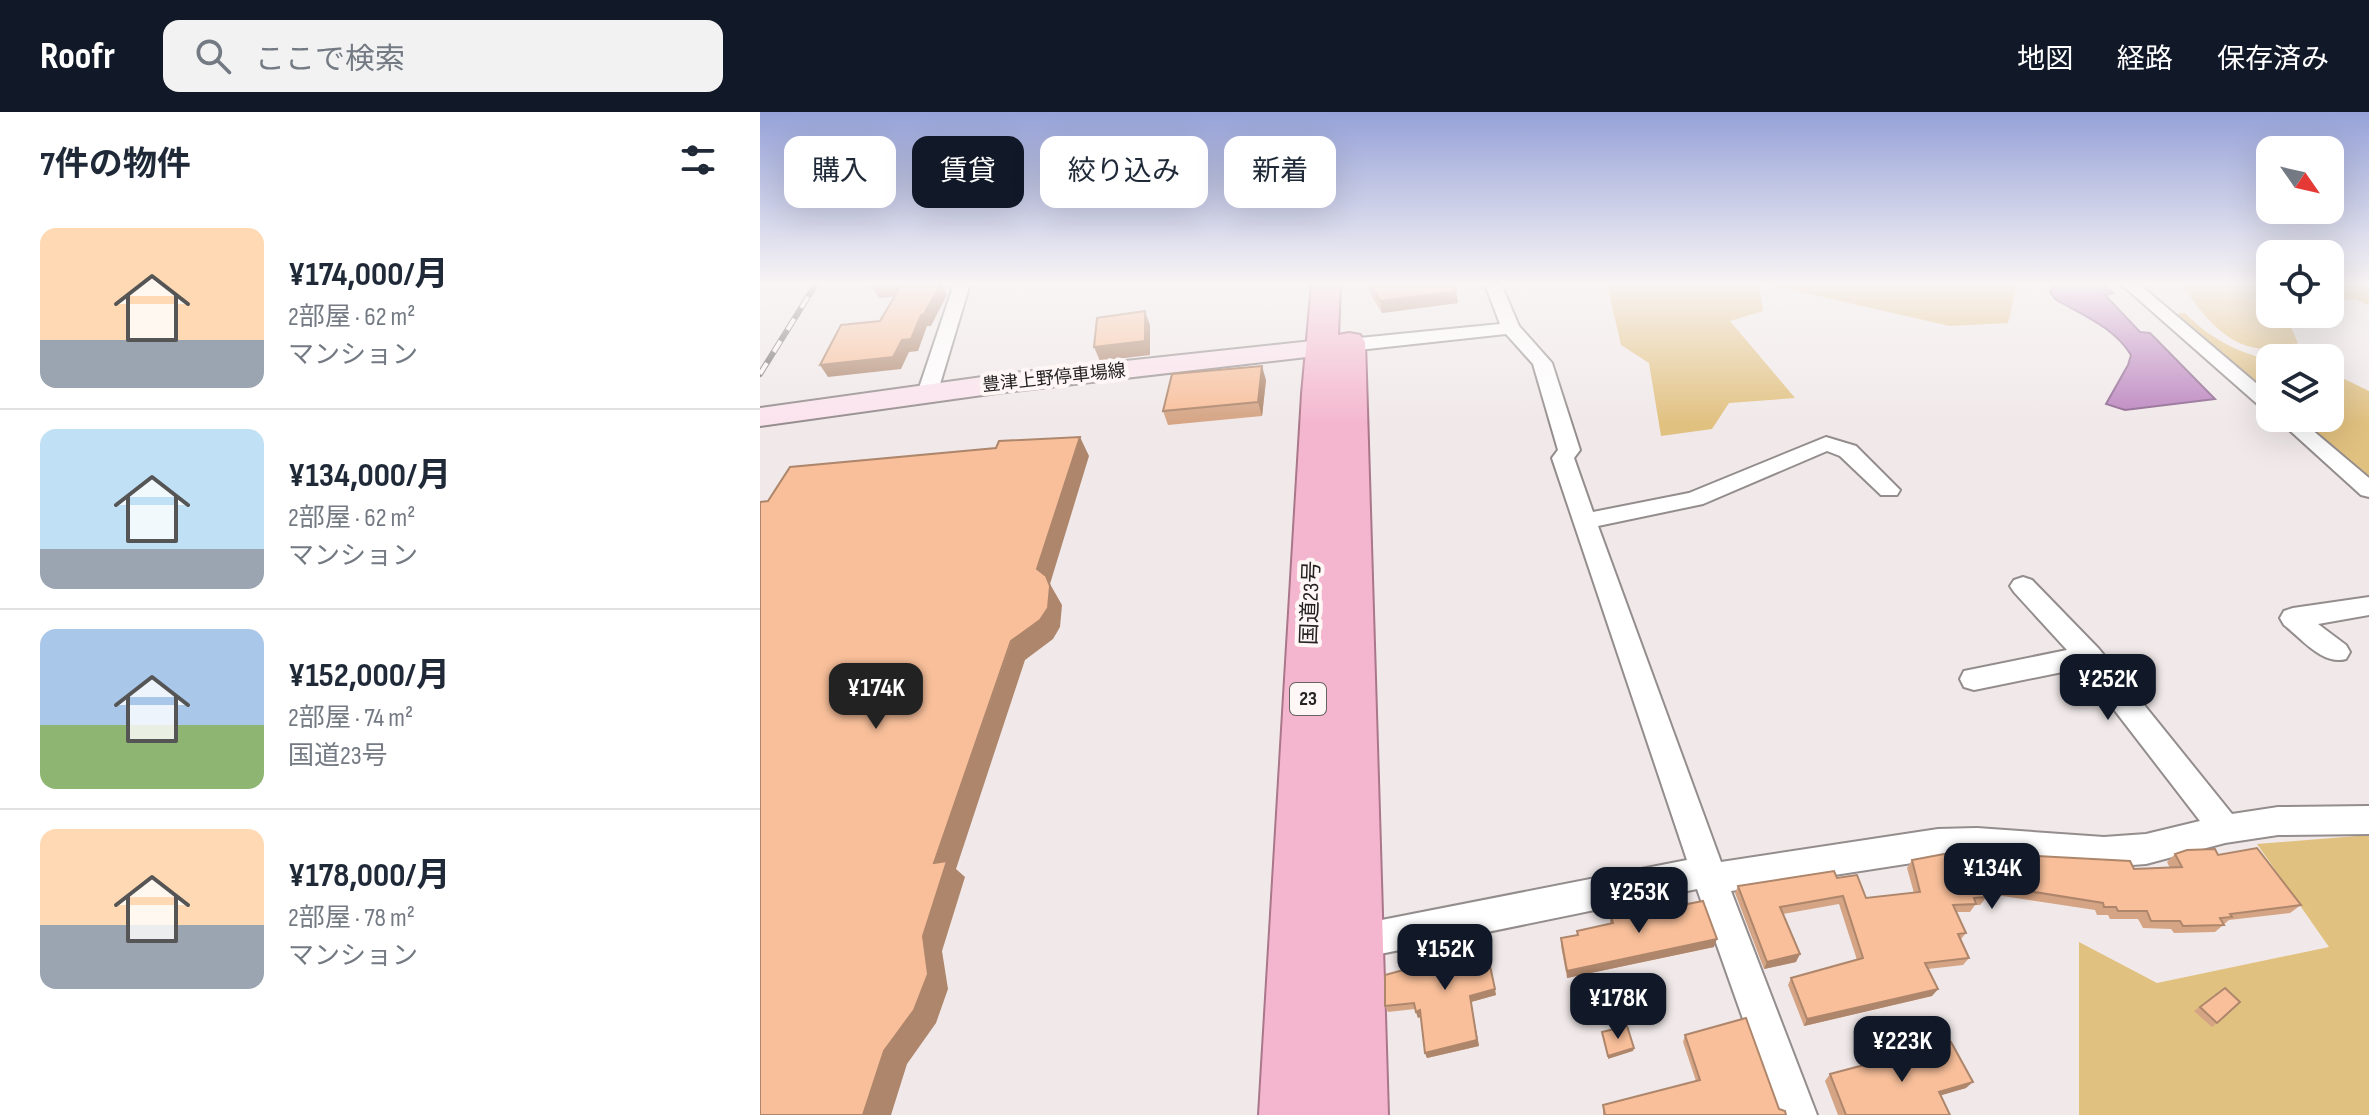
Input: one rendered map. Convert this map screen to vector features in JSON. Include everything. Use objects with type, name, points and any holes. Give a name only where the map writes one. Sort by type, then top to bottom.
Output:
[{"type":"highway","name":"国道23号","points":[[1334,331],[1354,1115]]},
{"type":"highway","name":"国道23号","points":[[1293,1115],[1319,394],[1340,331]]},
{"type":"main road","name":"豊津上野停車場線","points":[[760,417],[1336,346]]},
{"type":"street","points":[[927,394],[947,331]]},
{"type":"street","points":[[1336,346],[1484,331]]},
{"type":"street","points":[[1513,331],[1542,363],[1569,450],[1563,458],[1708,875],[1797,1115]]},
{"type":"street","points":[[2184,331],[2256,393]]},
{"type":"street","points":[[2302,432],[2369,490]]},
{"type":"street","points":[[1585,521],[1695,499],[1826,443],[1848,451],[1889,490]]},
{"type":"street","points":[[2023,586],[2089,656],[2225,829]]},
{"type":"street","points":[[2336,652],[2293,618],[2369,606]]},
{"type":"street","points":[[1974,679],[2089,656]]},
{"type":"street","points":[[1351,943],[1708,875],[1938,844],[1977,843],[2104,852],[2146,849],[2225,829],[2286,821],[2369,820]]},
{"type":"shaded area","points":[[1618,331],[1738,331],[1795,398],[1729,403],[1712,429],[1661,436],[1649,363],[1621,345]]},
{"type":"shaded area","points":[[2109,331],[2150,333],[2215,399],[2125,410],[2106,404],[2131,355]]},
{"type":"shaded area","points":[[2193,331],[2206,331],[2256,356],[2256,384]]},
{"type":"shaded area","points":[[2221,331],[2293,331],[2298,343],[2256,344],[2256,347],[2244,345]]},
{"type":"shaded area","points":[[2344,379],[2369,391],[2369,477],[2314,432],[2344,432]]},
{"type":"shaded area","points":[[2369,835],[2369,1115],[2079,1115],[2079,942],[2157,983],[2329,947],[2257,844]]},
{"type":"building","points":[[838,331],[914,331],[911,339],[902,340],[893,357],[820,365]]},
{"type":"building","points":[[1096,331],[1145,331],[1145,341],[1094,347]]},
{"type":"building","points":[[1262,366],[1258,402],[1163,411],[1172,374]]},
{"type":"building","points":[[1080,437],[1037,569],[1046,576],[1050,586],[1048,608],[1040,620],[1011,641],[934,863],[947,861],[923,936],[928,974],[914,1010],[884,1051],[863,1115],[760,1115],[760,502],[768,501],[790,467],[996,448],[999,441]]},
{"type":"building","points":[[2257,848],[2301,905],[2230,914],[2232,917],[2220,918],[2224,925],[2183,926],[2180,921],[2151,921],[2147,911],[2118,911],[2116,907],[2104,907],[2103,903],[1997,886],[1999,891],[1984,892],[1986,897],[1974,898],[1976,904],[1953,905],[1966,933],[1958,934],[1969,958],[1925,963],[1938,989],[1807,1019],[1791,978],[1863,958],[1843,896],[1780,907],[1800,954],[1767,962],[1738,886],[1834,871],[1837,878],[1857,875],[1866,898],[1920,892],[1912,860],[1944,854],[1983,853],[2130,861],[2134,869],[2182,867],[2175,854],[2187,850],[2215,849],[2218,855]]},
{"type":"building","points":[[1703,901],[1717,939],[1567,971],[1561,938],[1613,923],[1610,914],[1651,907],[1652,911]]},
{"type":"building","points":[[1466,932],[1468,942],[1484,938],[1495,989],[1470,996],[1477,1040],[1425,1053],[1420,1010],[1416,1012],[1414,1003],[1385,1006],[1385,975],[1451,957],[1447,937]]},
{"type":"building","points":[[2225,988],[2240,1002],[2217,1023],[2200,1007]]},
{"type":"building","points":[[1746,1018],[1779,1109],[1786,1115],[1605,1115],[1603,1105],[1700,1080],[1685,1035]]},
{"type":"building","points":[[1627,1026],[1634,1048],[1608,1056],[1602,1032]]},
{"type":"building","points":[[1951,1042],[1973,1082],[1939,1092],[1950,1115],[1846,1115],[1830,1074]]},
{"type":"railway","points":[[760,374],[787,331]]}]
